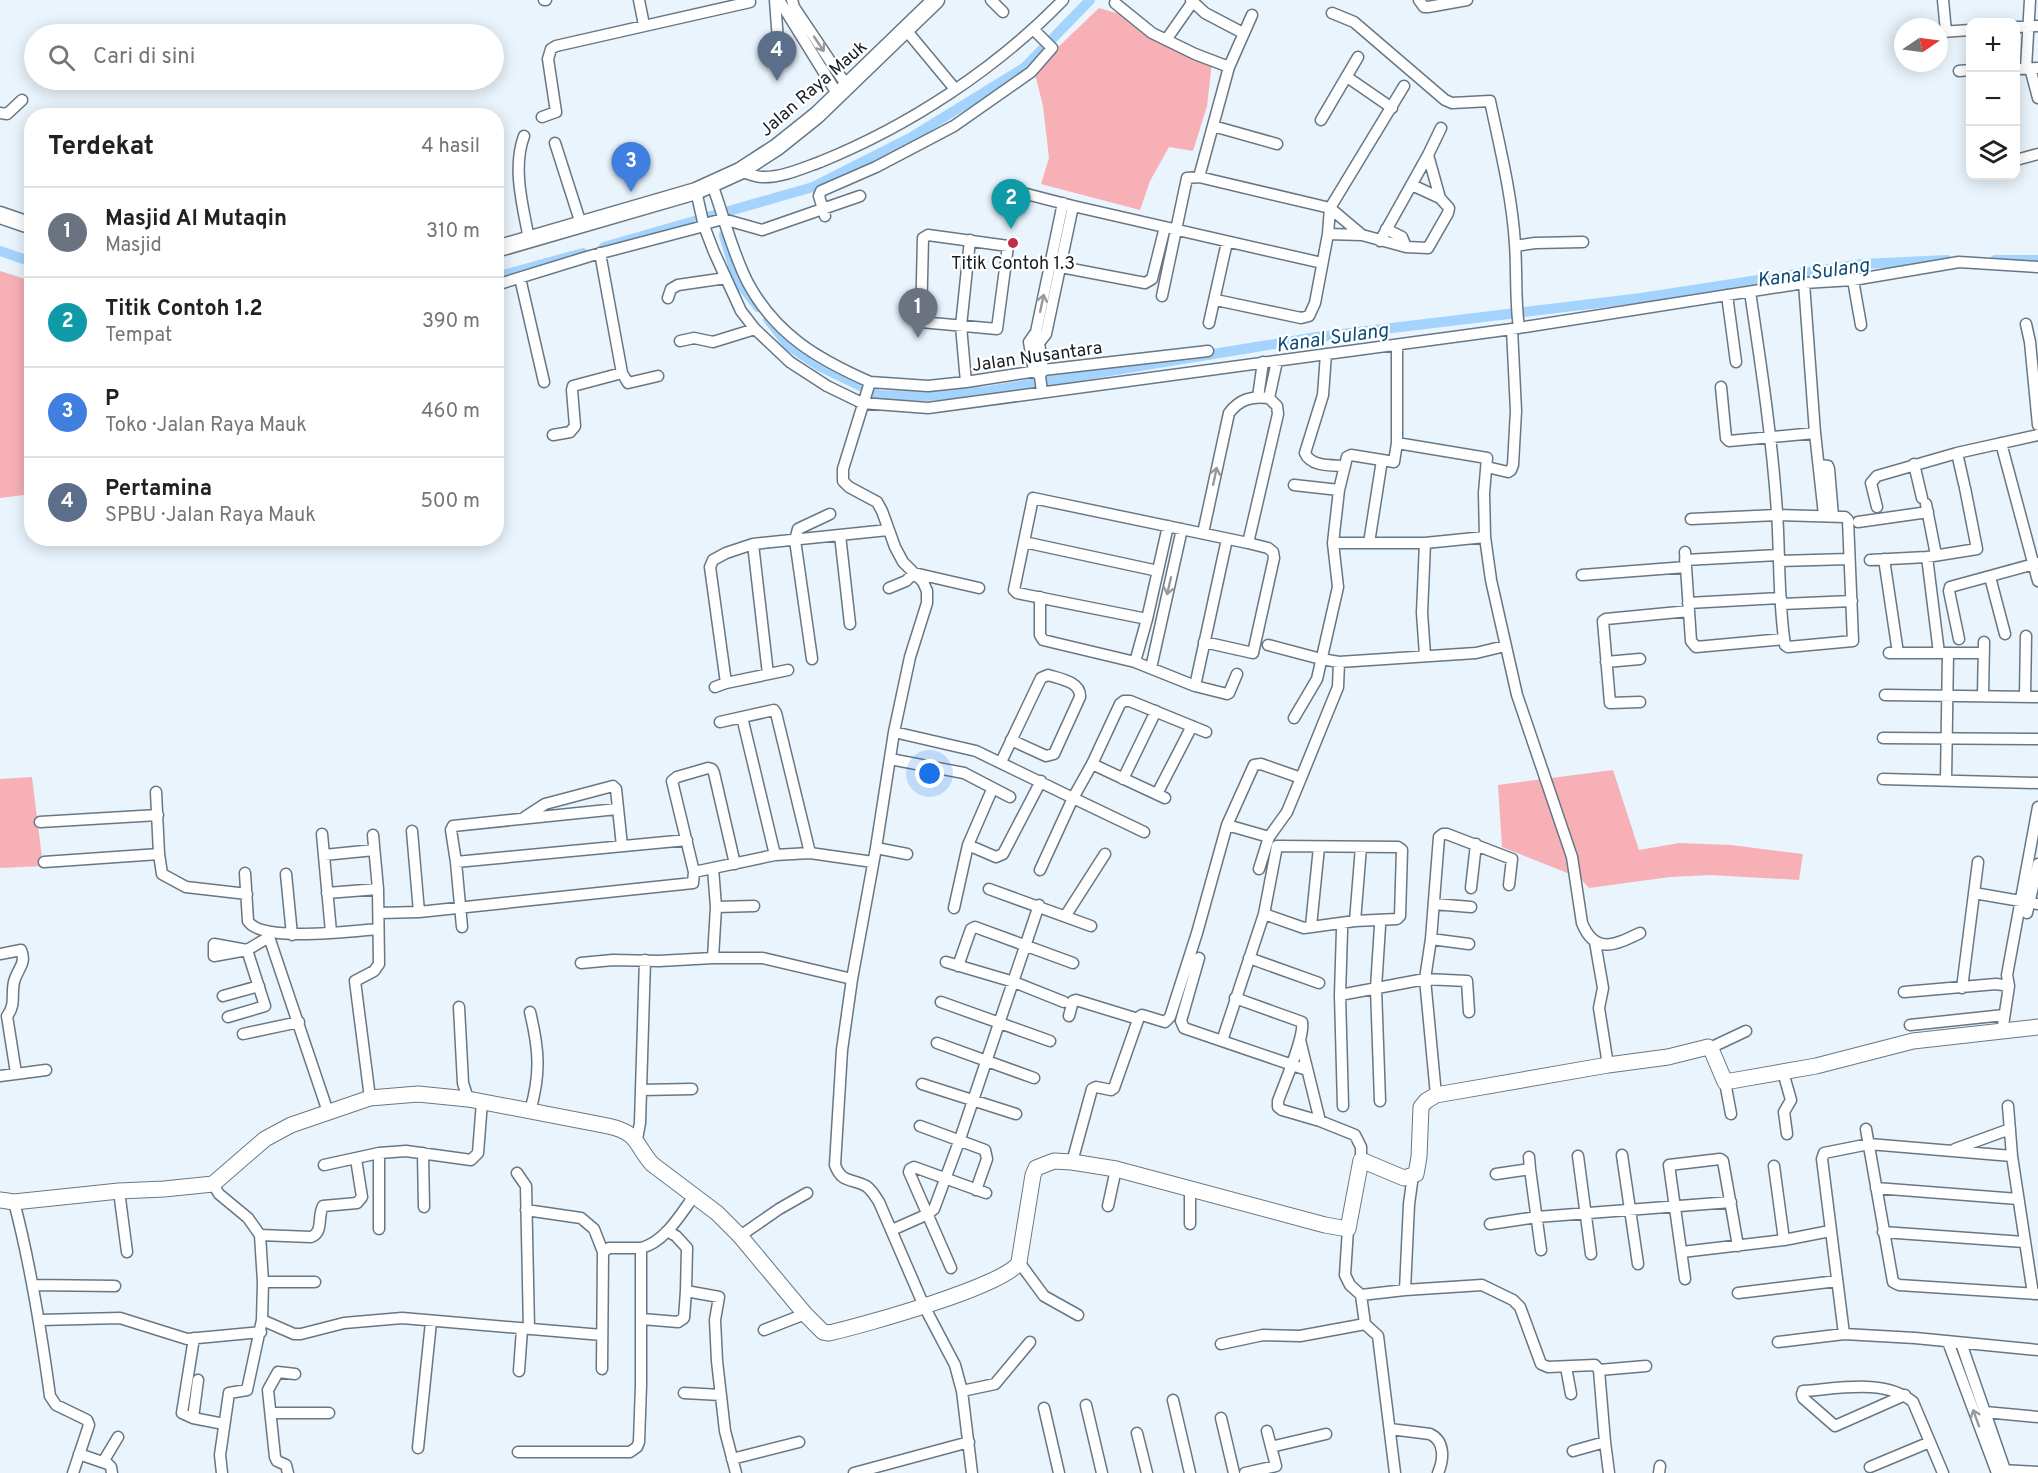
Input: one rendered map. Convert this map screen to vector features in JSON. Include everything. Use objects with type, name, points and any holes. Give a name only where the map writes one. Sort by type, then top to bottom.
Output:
[{"type":"main road","name":"Jalan Raya Mauk","points":[[504,247],[581,224],[714,190],[777,147],[843,91],[936,0]]},
{"type":"main road","points":[[0,215],[24,223]]},
{"type":"street","points":[[639,0],[644,25]]},
{"type":"street","points":[[778,41],[777,0],[791,6],[843,91]]},
{"type":"street","points":[[990,0],[1003,12]]},
{"type":"street","points":[[740,171],[762,177],[801,169],[852,149],[898,125],[994,63],[1037,32],[1063,0]]},
{"type":"street","points":[[1419,0],[1424,7],[1467,0]]},
{"type":"street","points":[[1942,18],[1943,0]]},
{"type":"street","points":[[2030,0],[2033,26],[2027,68],[2038,98]]},
{"type":"street","points":[[1166,40],[1192,1],[1205,13],[1243,33]]},
{"type":"street","points":[[542,117],[556,112],[548,59],[551,49],[556,46],[750,2]]},
{"type":"street","points":[[1115,3],[1143,28],[1195,54],[1229,67]]},
{"type":"street","points":[[1332,14],[1354,22],[1446,100],[1452,103],[1490,101],[1513,221],[1516,411],[1511,470],[1508,472],[1487,467]]},
{"type":"street","points":[[1199,177],[1229,67],[1252,15]]},
{"type":"street","points":[[906,30],[955,89]]},
{"type":"street","points":[[1948,32],[1966,30]]},
{"type":"street","points":[[824,212],[819,196],[821,191],[876,167],[954,126],[1031,72],[1052,48],[1037,32]]},
{"type":"street","points":[[1321,120],[1358,57]]},
{"type":"street","points":[[1347,77],[1392,108]]},
{"type":"street","points":[[1216,300],[1305,318],[1309,316],[1315,303],[1328,234],[1330,208],[1404,86]]},
{"type":"street","points":[[0,113],[7,114],[21,100]]},
{"type":"street","points":[[1213,126],[1277,144]]},
{"type":"street","points":[[1380,241],[1441,128]]},
{"type":"street","points":[[524,136],[520,147],[519,187],[530,239]]},
{"type":"street","points":[[555,143],[581,224]]},
{"type":"street","points":[[2020,159],[2038,154]]},
{"type":"street","points":[[1428,155],[1440,198]]},
{"type":"street","points":[[1061,267],[1149,282],[1171,228],[1187,178],[1199,177],[1330,208],[1362,235]]},
{"type":"street","points":[[1328,234],[1362,235],[1406,247],[1429,247],[1449,208],[1440,198],[1412,185]]},
{"type":"street","points":[[1007,189],[1322,263]]},
{"type":"street","name":"Jalan Nusantara","points":[[714,190],[722,218],[748,283],[769,315],[797,343],[868,383],[928,386],[1040,379],[1208,351]]},
{"type":"street","points":[[697,194],[705,224],[741,311],[755,329],[790,362],[827,386],[862,401],[928,408],[1040,379],[1277,361],[1804,283],[1853,280],[1959,262],[2038,267]]},
{"type":"street","points":[[504,283],[722,218],[762,230],[824,212],[860,196]]},
{"type":"street","points":[[1041,333],[1061,267],[1068,205]]},
{"type":"street","points":[[1040,379],[1039,343],[1068,205]]},
{"type":"street","points":[[1162,296],[1171,228]]},
{"type":"street","points":[[1386,229],[1402,237],[1406,247]]},
{"type":"street","points":[[928,235],[970,240],[1006,245],[1009,249],[999,327],[995,329],[923,324],[920,321],[923,238],[928,235]]},
{"type":"street","points":[[966,382],[962,326],[970,240]]},
{"type":"street","points":[[1209,323],[1216,300],[1227,242]]},
{"type":"street","points":[[1515,246],[1535,243],[1583,242]]},
{"type":"street","points":[[600,254],[622,373],[628,383],[658,376]]},
{"type":"street","points":[[520,278],[544,382]]},
{"type":"street","points":[[668,298],[671,289],[678,285],[726,278]]},
{"type":"street","points":[[1853,280],[1861,325]]},
{"type":"street","points":[[1804,283],[1815,433],[1820,465],[1828,466],[1829,469],[1828,516]]},
{"type":"street","points":[[1691,519],[1777,515],[1845,517],[1848,520],[1854,639],[1852,642],[1788,647],[1785,645],[1778,558],[1777,515],[1771,437],[1750,292]]},
{"type":"street","points":[[1728,295],[1736,362]]},
{"type":"street","points":[[2026,324],[2034,340],[2038,425]]},
{"type":"street","points":[[680,341],[694,338],[713,342],[755,329]]},
{"type":"street","points":[[1294,718],[1317,679],[1338,587],[1333,543],[1339,490],[1347,457],[1349,455],[1394,463],[1397,444],[1397,345]]},
{"type":"street","points":[[1326,354],[1323,395],[1305,453],[1308,459],[1315,462],[1345,466]]},
{"type":"street","points":[[1264,398],[1277,361]]},
{"type":"street","points":[[1263,362],[1264,398]]},
{"type":"street","points":[[553,435],[570,432],[575,426],[573,386],[622,373]]},
{"type":"street","points":[[868,383],[843,469],[843,481],[877,502],[903,562],[923,582],[927,591],[927,603],[910,657],[894,732],[852,979],[842,1050],[835,1165],[843,1178],[865,1186],[873,1192],[892,1230],[924,1306],[955,1365],[962,1391],[972,1473]]},
{"type":"street","points":[[1721,387],[1728,441],[1815,433]]},
{"type":"street","points":[[1203,534],[1229,413],[1236,404],[1248,398],[1264,398],[1277,406],[1278,414],[1248,543]]},
{"type":"street","points":[[1877,507],[1871,483],[1877,476],[1957,453],[2038,435]]},
{"type":"street","points":[[2001,443],[2036,564],[2038,581]]},
{"type":"street","points":[[1397,444],[1486,458],[1485,537],[1491,580],[1517,695],[1572,857],[1582,923],[1595,942],[1603,988],[1599,1008],[1608,1065]]},
{"type":"street","points":[[1870,560],[1931,556],[1977,549],[1957,453]]},
{"type":"street","points":[[1369,543],[1382,460]]},
{"type":"street","points":[[1914,465],[1925,504],[1943,653],[1947,696],[1946,780]]},
{"type":"street","points":[[1294,485],[1339,490]]},
{"type":"street","points":[[1147,620],[1017,593],[1014,590],[1033,498],[1248,543],[1268,548],[1273,552],[1274,558],[1253,653],[1204,642]]},
{"type":"street","points":[[1858,522],[1925,504]]},
{"type":"street","points":[[812,658],[795,540],[798,529],[830,514]]},
{"type":"street","points":[[1135,662],[1147,620],[1167,526]]},
{"type":"street","points":[[1151,668],[1182,529]]},
{"type":"street","points":[[726,683],[711,567],[713,560],[753,544],[888,530]]},
{"type":"street","points":[[840,535],[850,624]]},
{"type":"street","points":[[1333,543],[1425,543],[1485,537]]},
{"type":"street","points":[[1195,686],[1227,539]]},
{"type":"street","points":[[1024,543],[1158,571]]},
{"type":"street","points":[[1425,543],[1422,613],[1425,655]]},
{"type":"street","points":[[753,544],[768,674]]},
{"type":"street","points":[[1582,575],[1685,560],[1778,558],[1849,560]]},
{"type":"street","points":[[1884,559],[1894,653],[1984,653]]},
{"type":"street","points":[[1685,560],[1691,642],[1696,647],[1784,639]]},
{"type":"street","points":[[1959,639],[1949,589],[2036,564]]},
{"type":"street","points":[[914,573],[979,588]]},
{"type":"street","points":[[889,588],[906,581],[914,573]]},
{"type":"street","points":[[1989,577],[2005,634]]},
{"type":"street","points":[[1040,597],[1040,635],[1043,640],[1135,662],[1195,686],[1227,694],[1237,674]]},
{"type":"street","points":[[1640,702],[1610,704],[1603,622],[1605,619],[1689,607],[1781,601],[1852,601]]},
{"type":"street","points":[[2025,696],[2026,636]]},
{"type":"street","points":[[1983,696],[1984,642]]},
{"type":"street","points":[[1268,645],[1339,662],[1476,653],[1505,646]]},
{"type":"street","points":[[1606,662],[1640,660]]},
{"type":"street","points":[[1259,869],[1269,837],[1287,812],[1338,687],[1339,662]]},
{"type":"street","points":[[715,687],[788,670]]},
{"type":"street","points":[[1001,762],[1011,740],[1041,678],[1048,675],[1077,686],[1081,690],[1054,754],[1046,756],[1011,740]]},
{"type":"street","points":[[1885,695],[2038,696]]},
{"type":"street","points":[[1040,870],[1120,704],[1130,701],[1206,732]]},
{"type":"street","points":[[720,722],[770,710],[777,713],[810,853]]},
{"type":"street","points":[[1123,779],[1156,711]]},
{"type":"street","points":[[742,717],[775,855]]},
{"type":"street","points":[[1092,764],[1161,796],[1192,726]]},
{"type":"street","points":[[894,732],[976,751],[1144,832]]},
{"type":"street","points":[[1883,738],[2038,739]]},
{"type":"street","points":[[890,759],[964,773],[1010,797]]},
{"type":"street","points":[[1072,1162],[1092,1089],[1096,1086],[1111,1090],[1114,1088],[1138,1019],[1142,1015],[1165,1022],[1169,1019],[1197,933],[1227,825],[1254,765],[1261,764],[1301,778]]},
{"type":"street","points":[[379,913],[419,912],[693,883],[694,872],[672,782],[677,777],[708,768],[712,769],[735,864]]},
{"type":"street","points":[[1883,779],[2038,783]]},
{"type":"street","points":[[969,845],[996,857],[1003,854],[1041,781]]},
{"type":"street","points":[[523,818],[545,804],[610,786],[616,789],[622,846]]},
{"type":"street","points":[[156,792],[162,874],[186,887],[247,894]]},
{"type":"street","points":[[954,908],[969,845],[991,792]]},
{"type":"street","points":[[2030,902],[2038,807]]},
{"type":"street","points":[[462,927],[451,830],[453,826],[617,808]]},
{"type":"street","points":[[40,822],[158,815]]},
{"type":"street","points":[[1227,825],[1269,837]]},
{"type":"street","points":[[412,831],[419,912]]},
{"type":"street","points":[[321,834],[331,932]]},
{"type":"street","points":[[1436,1095],[1425,979],[1431,939],[1439,837],[1447,834],[1512,859],[1509,885]]},
{"type":"street","points":[[370,1098],[354,981],[374,971],[379,964],[378,888],[372,835]]},
{"type":"street","points":[[456,862],[687,840]]},
{"type":"street","points":[[1472,888],[1476,844]]},
{"type":"street","points":[[1222,1041],[1264,914],[1277,846],[1398,847],[1402,850],[1400,916],[1395,920],[1355,921],[1304,928],[1264,914]]},
{"type":"street","points":[[1311,926],[1318,847]]},
{"type":"street","points":[[1355,921],[1361,847]]},
{"type":"street","points":[[876,848],[907,854]]},
{"type":"street","points":[[324,855],[374,850]]},
{"type":"street","points":[[694,872],[775,855],[810,853],[873,862]]},
{"type":"street","points":[[44,862],[159,854]]},
{"type":"street","points":[[1066,915],[1106,854]]},
{"type":"street","points":[[1962,988],[1978,862]]},
{"type":"street","points":[[2002,1032],[2009,986],[2014,978],[2038,864]]},
{"type":"street","points":[[713,868],[716,907],[713,958]]},
{"type":"street","points":[[245,873],[250,925],[269,934],[292,935],[377,929]]},
{"type":"street","points":[[286,874],[292,935]]},
{"type":"street","points":[[327,893],[378,888]]},
{"type":"street","points":[[988,888],[1091,926]]},
{"type":"street","points":[[1974,893],[2030,902]]},
{"type":"street","points":[[1434,904],[1471,907]]},
{"type":"street","points":[[892,1230],[934,1209],[960,1140],[1039,905]]},
{"type":"street","points":[[716,907],[754,906]]},
{"type":"street","points":[[1380,926],[1376,988],[1380,1101]]},
{"type":"street","points":[[958,966],[973,928],[1072,963]]},
{"type":"street","points":[[1342,930],[1340,995],[1343,1106]]},
{"type":"street","points":[[1595,942],[1607,945],[1621,942],[1640,933]]},
{"type":"street","points":[[228,1017],[265,1006],[247,950],[269,934]]},
{"type":"street","points":[[269,934],[328,1112]]},
{"type":"street","points":[[1431,939],[1469,944]]},
{"type":"street","points":[[0,954],[21,950],[24,961],[14,982],[13,1008],[7,1016],[16,1073]]},
{"type":"street","points":[[580,963],[613,960],[763,958],[852,979]]},
{"type":"street","points":[[1199,958],[1181,1025],[1184,1028],[1307,1070]]},
{"type":"street","points":[[1249,958],[1319,983]]},
{"type":"street","points":[[637,1139],[640,1124],[645,960]]},
{"type":"street","points":[[946,962],[1014,982],[1064,1002]]},
{"type":"street","points":[[1340,995],[1425,979],[1467,981],[1469,1012]]},
{"type":"street","points":[[1904,992],[1996,984],[2009,986]]},
{"type":"street","points":[[223,996],[259,986]]},
{"type":"street","points":[[1235,998],[1302,1022],[1303,1026],[1278,1107],[1355,1135],[1361,1147],[1361,1160],[1348,1229],[1345,1275],[1350,1285],[1361,1295],[1365,1324],[1377,1336],[1395,1473]]},
{"type":"street","points":[[1069,1016],[1073,1001],[1076,1000],[1138,1019]]},
{"type":"street","points":[[941,1002],[1050,1041]]},
{"type":"street","points":[[324,1165],[406,1151],[471,1160],[475,1158],[478,1153],[475,1101],[463,1083],[459,1007]]},
{"type":"street","points":[[530,1012],[538,1075],[530,1111]]},
{"type":"street","points":[[1910,1025],[2004,1015]]},
{"type":"street","points":[[243,1034],[299,1022]]},
{"type":"street","points":[[1725,1082],[1816,1066],[1913,1041],[2038,1027]]},
{"type":"street","points":[[1361,1160],[1404,1178],[1417,1172],[1420,1107],[1436,1095],[1608,1065],[1668,1057],[1710,1048],[1746,1031]]},
{"type":"street","points":[[1299,1040],[1320,1121]]},
{"type":"street","points":[[937,1044],[1034,1078]]},
{"type":"street","points":[[1710,1048],[1725,1082],[1731,1114]]},
{"type":"street","points":[[0,1076],[46,1070]]},
{"type":"street","points":[[1783,1072],[1791,1100],[1784,1112],[1787,1134]]},
{"type":"street","points":[[922,1084],[1016,1114]]},
{"type":"street","points":[[641,1090],[692,1089]]},
{"type":"street","points":[[73,1473],[89,1425],[87,1420],[52,1401],[40,1320],[25,1243],[7,1201],[213,1184],[265,1138],[291,1125],[370,1098],[418,1094],[475,1101],[620,1128],[637,1139],[652,1164],[717,1213],[740,1236],[805,1314],[823,1332],[830,1333],[924,1306],[1005,1276],[1016,1269],[1033,1175],[1036,1168],[1054,1161],[1116,1169],[1325,1225],[1348,1229]]},
{"type":"street","points":[[1866,1129],[1893,1282],[1899,1285],[2035,1294],[2024,1242],[2012,1156],[2008,1106]]},
{"type":"street","points":[[920,1126],[985,1150],[987,1155],[981,1191],[914,1167],[910,1169],[909,1173],[951,1268]]},
{"type":"street","points":[[1952,1150],[2010,1129]]},
{"type":"street","points":[[1844,1334],[1830,1231],[1824,1154],[1869,1144],[2012,1156]]},
{"type":"street","points":[[423,1153],[424,1207]]},
{"type":"street","points":[[379,1154],[379,1229]]},
{"type":"street","points":[[1622,1155],[1638,1264]]},
{"type":"street","points":[[1578,1156],[1591,1254]]},
{"type":"street","points":[[1529,1157],[1541,1250]]},
{"type":"street","points":[[260,1235],[311,1237],[319,1231],[320,1209],[323,1206],[360,1201],[362,1197],[356,1159]]},
{"type":"street","points":[[1685,1279],[1669,1165],[1672,1163],[1720,1159],[1723,1161],[1738,1246]]},
{"type":"street","points":[[1774,1166],[1784,1240]]},
{"type":"street","points":[[1108,1206],[1116,1169]]},
{"type":"street","points":[[1496,1174],[1530,1169]]},
{"type":"street","points":[[517,1173],[526,1186],[526,1329],[519,1371]]},
{"type":"street","points":[[1404,1290],[1413,1175]]},
{"type":"street","points":[[213,1184],[219,1194],[248,1218],[260,1235],[263,1282],[261,1332],[247,1390]]},
{"type":"street","points":[[1190,1188],[1190,1224]]},
{"type":"street","points":[[1876,1188],[2018,1199]]},
{"type":"street","points":[[119,1191],[127,1252]]},
{"type":"street","points":[[740,1236],[807,1193]]},
{"type":"street","points":[[603,1252],[609,1248],[649,1246],[667,1231],[694,1196]]},
{"type":"street","points":[[1490,1224],[1537,1217],[1731,1202]]},
{"type":"street","points":[[526,1210],[581,1218],[594,1229],[603,1252],[602,1369]]},
{"type":"street","points":[[642,1319],[678,1322],[684,1318],[687,1248],[676,1236],[667,1231]]},
{"type":"street","points":[[1682,1252],[1784,1240],[1830,1231]]},
{"type":"street","points":[[1884,1232],[2024,1242]]},
{"type":"street","points":[[518,1452],[630,1452],[637,1447],[641,1402],[641,1248]]},
{"type":"street","points":[[1019,1262],[1044,1296],[1078,1315]]},
{"type":"street","points":[[1738,1293],[1837,1281]]},
{"type":"street","points":[[263,1282],[315,1282]]},
{"type":"street","points":[[33,1285],[115,1286]]},
{"type":"street","points":[[1361,1295],[1482,1285],[1513,1300],[1520,1307],[1541,1364],[1548,1367],[1595,1365],[1599,1370],[1609,1473]]},
{"type":"street","points":[[686,1291],[719,1297],[715,1320],[721,1395],[725,1431],[736,1473]]},
{"type":"street","points":[[764,1330],[805,1314]]},
{"type":"street","points":[[40,1320],[120,1318],[187,1339],[261,1332]]},
{"type":"street","points":[[262,1320],[294,1334],[371,1320],[402,1318],[602,1335]]},
{"type":"street","points":[[418,1448],[431,1322]]},
{"type":"street","points":[[1221,1344],[1263,1335],[1300,1336],[1365,1324]]},
{"type":"street","points":[[1778,1342],[1844,1334],[2038,1350]]},
{"type":"street","points":[[194,1338],[182,1413],[193,1418],[224,1424]]},
{"type":"street","points":[[962,1391],[995,1384],[1030,1342]]},
{"type":"street","points":[[1948,1342],[1999,1472]]},
{"type":"street","points":[[1961,1343],[1984,1412],[1999,1472]]},
{"type":"street","points":[[1599,1370],[1646,1366]]},
{"type":"street","points":[[1566,1367],[1571,1394]]},
{"type":"street","points":[[288,1473],[286,1465],[275,1457],[268,1390],[278,1372],[295,1374]]},
{"type":"street","points":[[193,1418],[198,1380]]},
{"type":"street","points":[[1905,1395],[1835,1426],[1803,1398],[1802,1394],[1803,1391],[1868,1387],[1905,1395],[1913,1402],[1943,1473]]},
{"type":"street","points":[[222,1473],[220,1455],[229,1394],[247,1390],[268,1390]]},
{"type":"street","points":[[684,1393],[721,1395]]},
{"type":"street","points":[[1173,1400],[1190,1473]]},
{"type":"street","points":[[1086,1406],[1102,1473]]},
{"type":"street","points":[[1044,1408],[1059,1473]]},
{"type":"street","points":[[1984,1412],[2038,1417]]},
{"type":"street","points":[[272,1413],[329,1413]]},
{"type":"street","points":[[1221,1418],[1234,1473]]},
{"type":"street","points":[[1390,1429],[1436,1436],[1442,1451],[1438,1473]]},
{"type":"street","points":[[1245,1473],[1276,1466],[1267,1431]]},
{"type":"street","points":[[1137,1433],[1147,1473]]},
{"type":"street","points":[[1271,1447],[1326,1434]]},
{"type":"street","points":[[103,1462],[118,1437]]},
{"type":"street","points":[[732,1459],[799,1442]]},
{"type":"street","points":[[854,1473],[969,1442]]},
{"type":"street","points":[[1572,1451],[1605,1442]]},
{"type":"street","points":[[1870,1467],[1930,1442]]},
{"type":"street","points":[[80,1454],[103,1462],[111,1467],[112,1473]]},
{"type":"street","points":[[1999,1472],[2038,1472]]},
{"type":"shaded area","points":[[1099,8],[1130,17],[1212,62],[1207,106],[1193,151],[1169,147],[1150,181],[1140,210],[1041,184],[1049,158],[1043,106],[1034,70]]},
{"type":"shaded area","points":[[0,271],[24,278],[24,495],[0,498]]},
{"type":"shaded area","points":[[1613,770],[1639,850],[1679,843],[1731,845],[1803,854],[1799,880],[1710,875],[1670,877],[1589,888],[1580,878],[1502,847],[1498,785]]},
{"type":"shaded area","points":[[32,777],[43,866],[0,868],[0,779]]},
{"type":"waterway","points":[[604,247],[813,187],[910,138],[1024,68],[1090,0]]},
{"type":"waterway","name":"Kanal Sulang","points":[[724,235],[737,280],[758,307]]},
{"type":"waterway","points":[[0,251],[24,259]]},
{"type":"waterway","points":[[504,275],[583,253]]},
{"type":"waterway","name":"Kanal Sulang","points":[[768,319],[788,345],[819,366],[879,395],[925,396],[988,391],[1317,337],[1641,298],[1862,264],[1947,260]]},
{"type":"waterway","name":"Kanal Sulang","points":[[1995,260],[2038,260]]},
{"type":"place","name":"Pertamina","points":[[777,81]]},
{"type":"place","name":"P","points":[[631,192]]},
{"type":"place","name":"Titik Contoh 1.2","points":[[1011,229]]},
{"type":"place","name":"Titik Contoh 1.3","points":[[1013,243]]},
{"type":"place","name":"Masjid Al Mutaqin","points":[[918,338]]}]
